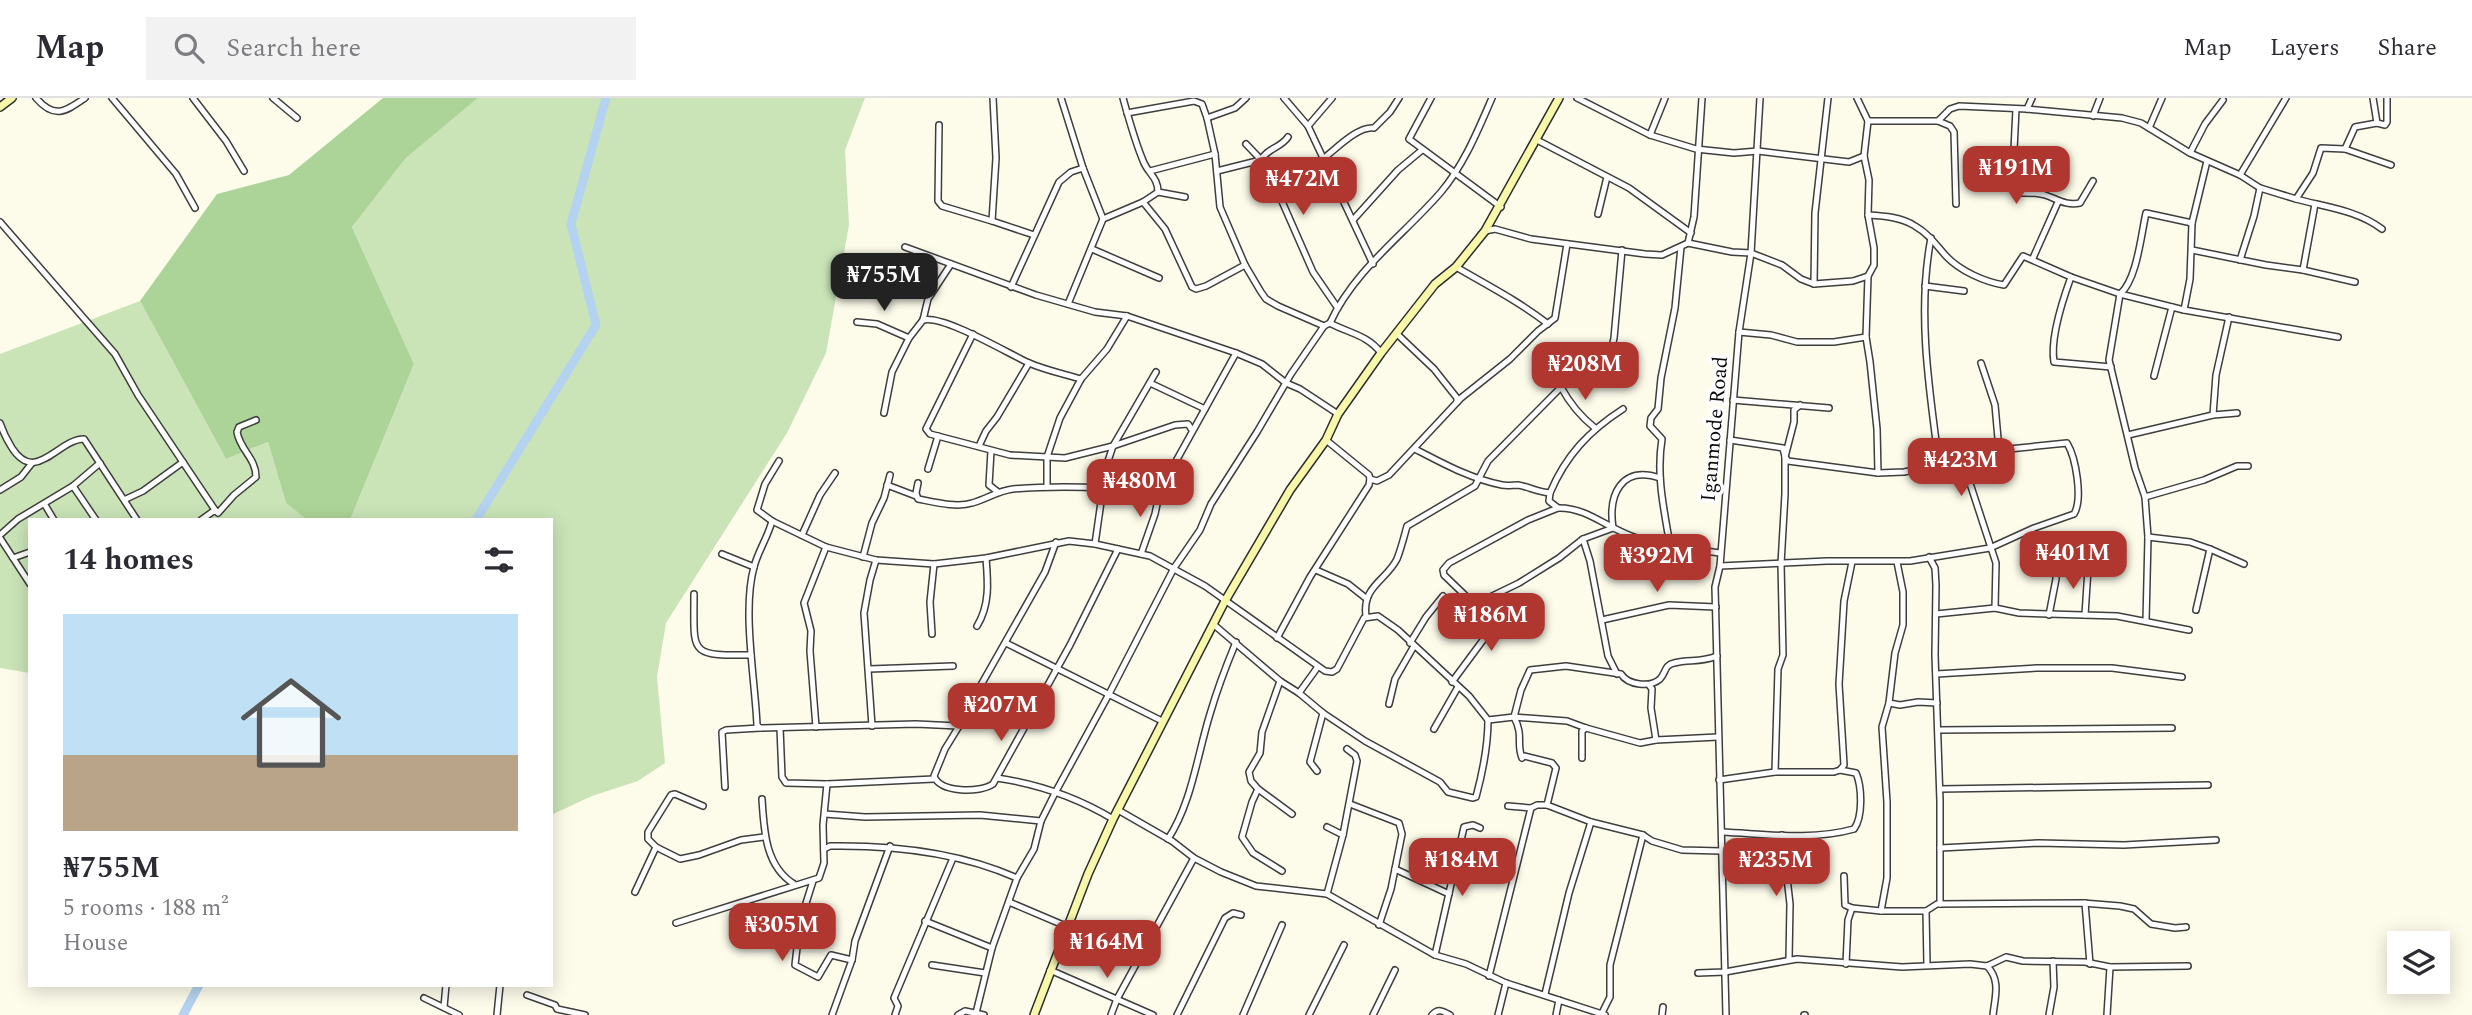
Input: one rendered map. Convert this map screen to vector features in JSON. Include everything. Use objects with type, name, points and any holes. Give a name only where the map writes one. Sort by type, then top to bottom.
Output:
[{"type":"street","points":[[0,107],[12,98]]},
{"type":"street","points":[[36,98],[41,104],[61,112],[85,98]]},
{"type":"street","points":[[112,98],[176,174],[195,208]]},
{"type":"street","points":[[193,98],[226,141],[244,171]]},
{"type":"street","points":[[273,98],[297,118]]},
{"type":"street","points":[[992,221],[996,158],[993,98]]},
{"type":"street","points":[[1061,98],[1083,168],[1103,219],[1068,304]]},
{"type":"street","points":[[1123,98],[1145,164],[1156,179],[1158,192]]},
{"type":"street","points":[[1284,98],[1308,126],[1373,264]]},
{"type":"street","points":[[1308,126],[1332,98]]},
{"type":"street","points":[[1324,158],[1360,131],[1367,127],[1374,128],[1399,98]]},
{"type":"street","points":[[1431,98],[1408,137],[1501,207]]},
{"type":"street","points":[[976,1013],[992,947],[1017,878],[1034,849],[1041,821],[1174,568],[1200,530],[1211,504],[1306,351],[1361,275],[1441,192],[1456,172],[1492,98]]},
{"type":"street","points":[[1577,98],[1650,135],[1698,149],[1734,153],[1758,151],[1849,162],[1864,156]]},
{"type":"street","points":[[1650,135],[1665,98]]},
{"type":"street","points":[[1689,243],[1702,98]]},
{"type":"street","name":"Iganmode Road","points":[[1726,1015],[1715,587],[1720,566],[1739,332],[1751,253],[1760,98]]},
{"type":"street","points":[[1814,284],[1815,213],[1828,98]]},
{"type":"street","points":[[1857,98],[1868,121],[1864,156],[1869,180],[1868,215],[1874,265],[1868,275],[1866,337],[1877,429],[1878,473]]},
{"type":"street","points":[[1965,107],[1969,98]]},
{"type":"street","points":[[2027,109],[2032,98]]},
{"type":"street","points":[[2093,116],[2101,98]]},
{"type":"street","points":[[2148,128],[2162,98]]},
{"type":"street","points":[[2240,175],[2286,98]]},
{"type":"street","points":[[2373,98],[2376,123]]},
{"type":"street","points":[[2345,149],[2355,127],[2376,123],[2385,125],[2387,98]]},
{"type":"street","points":[[1207,118],[1235,108],[1243,99]]},
{"type":"street","points":[[1034,1015],[1088,874],[1113,819],[1225,601],[1290,490],[1326,440],[1338,414],[1434,284],[1456,267],[1501,207],[1537,141],[1556,99]]},
{"type":"street","points":[[2190,153],[2205,124],[2223,100]]},
{"type":"street","points":[[1127,113],[1194,101],[1202,104],[1215,154],[1220,207],[1245,265],[1265,299],[1374,343],[1381,353]]},
{"type":"street","points":[[1938,121],[1953,107],[2027,109],[2122,118],[2148,128],[2190,153],[2240,175],[2260,188],[2315,204],[2332,206],[2373,222],[2382,229]]},
{"type":"street","points":[[2016,109],[2012,170],[2015,192],[2044,195],[2058,202],[2080,203],[2093,181]]},
{"type":"street","points":[[1868,121],[1938,121],[1950,126],[1954,132],[1956,204]]},
{"type":"street","points":[[939,125],[937,201],[942,206],[1034,235]]},
{"type":"street","points":[[1217,171],[1261,160],[1267,152],[1285,142],[1288,137]]},
{"type":"street","points":[[1537,141],[1629,188],[1691,233]]},
{"type":"street","points":[[1246,144],[1266,165],[1313,272],[1337,307]]},
{"type":"street","points":[[2296,199],[2313,173],[2321,148],[2345,149],[2391,165]]},
{"type":"street","points":[[1353,220],[1398,170],[1422,150]]},
{"type":"street","points":[[1150,172],[1215,154]]},
{"type":"street","points":[[2184,310],[2190,279],[2192,223],[2207,161]]},
{"type":"street","points":[[1011,287],[1059,182],[1071,172],[1083,168]]},
{"type":"street","points":[[1598,214],[1607,177]]},
{"type":"street","points":[[2240,260],[2260,188]]},
{"type":"street","points":[[1103,219],[1143,202],[1158,192],[1185,198]]},
{"type":"street","points":[[1143,202],[1166,229],[1192,287],[1196,289],[1206,286],[1245,265]]},
{"type":"street","points":[[2033,258],[2058,202]]},
{"type":"street","points":[[2304,270],[2315,204]]},
{"type":"street","points":[[2146,621],[2148,537],[2145,497],[2135,468],[2111,367],[2111,342],[2120,294],[2126,289],[2133,272],[2146,213],[2192,223]]},
{"type":"street","points":[[1868,215],[1900,219],[1914,225],[1931,237],[1949,259],[1996,284],[2004,285],[2023,256],[2120,294],[2184,310],[2338,337]]},
{"type":"street","points":[[0,222],[115,354],[138,395],[221,518]]},
{"type":"street","points":[[1485,231],[1495,229],[1514,236],[1662,255],[1689,243],[1751,253],[1782,265],[1801,279],[1814,284],[1853,281],[1868,275]]},
{"type":"street","points":[[1931,237],[1925,286],[1926,346],[1939,463]]},
{"type":"street","points":[[1370,479],[1383,479],[1415,449],[1457,402],[1555,318],[1567,244]]},
{"type":"street","points":[[905,247],[1011,287],[1095,312],[1127,316],[1236,353],[1262,365],[1286,383],[1338,414]]},
{"type":"street","points":[[1670,545],[1660,478],[1662,439],[1650,426],[1651,418],[1658,409],[1661,378],[1675,308],[1681,247]]},
{"type":"street","points":[[1092,249],[1159,278]]},
{"type":"street","points":[[779,461],[765,484],[757,510],[772,522],[826,547],[876,559],[934,564],[986,558],[1069,541],[1141,554],[1174,568],[1292,646],[1317,667],[1329,672],[1337,668],[1366,616],[1367,599],[1396,560],[1407,526],[1475,486],[1488,461],[1587,361],[1601,362],[1611,353],[1622,250]]},
{"type":"street","points":[[2192,250],[2355,282]]},
{"type":"street","points":[[884,413],[892,372],[909,338],[923,320],[928,299],[951,264]]},
{"type":"street","points":[[1456,267],[1520,303],[1548,324]]},
{"type":"street","points":[[2071,277],[2052,351],[2054,362],[2111,367]]},
{"type":"street","points":[[1925,286],[1964,291]]},
{"type":"street","points":[[2154,376],[2172,307]]},
{"type":"street","points":[[1047,487],[1047,457],[1060,418],[1081,379],[1107,349],[1127,316]]},
{"type":"street","points":[[2213,415],[2217,375],[2229,317]]},
{"type":"street","points":[[923,320],[932,319],[973,334],[1029,363],[1081,379]]},
{"type":"street","points":[[857,322],[877,324],[909,338]]},
{"type":"street","points":[[1739,332],[1771,335],[1797,342],[1834,342],[1866,337]]},
{"type":"street","points":[[1396,333],[1434,369],[1457,398],[1457,402]]},
{"type":"street","points":[[973,334],[926,429],[930,434],[991,451],[1030,458],[1065,458],[1181,424],[1188,424],[1192,430]]},
{"type":"street","points":[[1141,554],[1160,490],[1236,353]]},
{"type":"street","points":[[979,446],[1029,363]]},
{"type":"street","points":[[1981,363],[1994,405],[1999,450]]},
{"type":"street","points":[[1096,544],[1102,486],[1113,446],[1156,372]]},
{"type":"street","points":[[1150,383],[1205,409]]},
{"type":"street","points":[[1561,387],[1568,402],[1595,428]]},
{"type":"street","points":[[1733,400],[1829,408]]},
{"type":"street","points":[[1784,457],[1794,422],[1794,410],[1800,405]]},
{"type":"street","points":[[1558,508],[1549,501],[1560,468],[1595,428],[1623,409]]},
{"type":"street","points":[[2129,435],[2213,415],[2237,413]]},
{"type":"street","points":[[204,518],[256,477],[255,465],[241,446],[237,432],[239,427],[256,420]]},
{"type":"street","points":[[0,423],[17,455],[32,463],[43,461],[80,439],[87,442],[136,518]]},
{"type":"street","points":[[928,469],[938,436]]},
{"type":"street","points":[[1277,638],[1369,485],[1369,475],[1326,440]]},
{"type":"street","points":[[1730,440],[1783,448],[1783,655],[1778,669],[1775,772]]},
{"type":"street","points":[[1720,566],[1788,562],[1897,562],[1990,548],[2074,514],[2078,507],[2076,468],[2067,443],[1999,450],[1963,462],[1939,463],[1904,472],[1878,473],[1788,461],[1784,457]]},
{"type":"street","points":[[1415,449],[1479,478],[1550,493]]},
{"type":"street","points":[[991,451],[989,485],[998,492]]},
{"type":"street","points":[[125,499],[144,491],[183,462]]},
{"type":"street","points":[[1963,462],[1996,563],[1996,608]]},
{"type":"street","points":[[0,490],[22,477],[32,463]]},
{"type":"street","points":[[28,581],[0,537],[32,509],[45,505],[100,463]]},
{"type":"street","points":[[2145,497],[2204,480],[2237,466],[2248,466]]},
{"type":"street","points":[[802,535],[820,495],[835,473]]},
{"type":"street","points":[[1613,528],[1611,513],[1615,492],[1627,479],[1645,473],[1660,478]]},
{"type":"street","points":[[863,556],[890,475]]},
{"type":"street","points":[[916,496],[918,483]]},
{"type":"street","points":[[887,485],[922,500],[960,505],[998,492],[1047,487],[1102,486],[1160,490]]},
{"type":"street","points":[[73,486],[95,518]]},
{"type":"street","points":[[45,505],[53,518]]},
{"type":"street","points":[[1613,528],[1583,538],[1559,558],[1486,599],[1471,601],[1444,575],[1443,570],[1449,563],[1528,520],[1558,508],[1572,507],[1644,540],[1720,553]]},
{"type":"street","points":[[760,728],[757,725],[751,655],[750,600],[754,567],[772,522]]},
{"type":"street","points":[[2148,537],[2190,542],[2244,564]]},
{"type":"street","points":[[1583,538],[1608,656],[1618,675]]},
{"type":"street","points":[[934,779],[935,770],[958,726],[970,710],[981,685],[1045,572],[1056,542]]},
{"type":"street","points":[[816,727],[811,631],[804,603],[826,547]]},
{"type":"street","points":[[780,728],[782,779],[786,783],[827,784],[934,779],[946,787],[982,789],[993,784],[1118,549]]},
{"type":"street","points":[[2196,610],[2210,549]]},
{"type":"street","points":[[13,558],[28,553]]},
{"type":"street","points":[[722,554],[754,567]]},
{"type":"street","points":[[1929,557],[1934,568],[1936,614],[1940,904]]},
{"type":"street","points":[[977,626],[987,601],[986,558]]},
{"type":"street","points":[[872,726],[864,613],[876,559]]},
{"type":"street","points":[[1840,770],[1844,765],[1839,684],[1841,647],[1844,601],[1852,562]]},
{"type":"street","points":[[1881,911],[1887,878],[1887,802],[1882,727],[1889,703],[1895,653],[1903,625],[1903,592],[1897,562]]},
{"type":"street","points":[[932,634],[931,583],[934,564]]},
{"type":"street","points":[[2049,615],[2056,565]]},
{"type":"street","points":[[2085,615],[2088,569]]},
{"type":"street","points":[[1316,570],[1348,584],[1367,599]]},
{"type":"street","points":[[694,594],[695,641],[699,649],[711,655],[751,655]]},
{"type":"street","points":[[1389,704],[1395,679],[1412,644],[1426,617],[1443,596]]},
{"type":"street","points":[[1602,620],[1669,605],[1716,607]]},
{"type":"street","points":[[1936,614],[1996,608],[2049,615],[2117,616],[2189,630]]},
{"type":"street","points":[[1213,624],[1280,681],[1365,741],[1440,782],[1448,792],[1476,797],[1488,743],[1488,720],[1469,696],[1412,644],[1378,616],[1366,616]]},
{"type":"street","points":[[1452,682],[1489,632],[1481,623]]},
{"type":"street","points":[[1168,839],[1195,775],[1210,715],[1236,642]]},
{"type":"street","points":[[1006,643],[1162,721]]},
{"type":"street","points":[[1547,805],[1556,768],[1552,763],[1524,756],[1522,758],[1519,754],[1521,730],[1514,717],[1521,690],[1532,669],[1566,666],[1605,670],[1621,674],[1623,678],[1636,683],[1649,685],[1659,680],[1664,669],[1673,663],[1702,662],[1717,656]]},
{"type":"street","points":[[869,669],[953,666]]},
{"type":"street","points":[[1299,693],[1317,667]]},
{"type":"street","points":[[1936,674],[2037,668],[2112,668],[2182,677]]},
{"type":"street","points":[[1280,681],[1262,732],[1260,753],[1249,772],[1251,781],[1258,789],[1292,814]]},
{"type":"street","points":[[1649,685],[1653,690],[1651,708],[1656,740]]},
{"type":"street","points":[[1434,729],[1458,687]]},
{"type":"street","points":[[1889,703],[1937,703]]},
{"type":"street","points":[[1317,771],[1310,762],[1323,713]]},
{"type":"street","points":[[1488,720],[1514,717],[1567,721],[1640,743],[1718,737]]},
{"type":"street","points":[[725,787],[722,732],[726,730],[945,724],[958,726]]},
{"type":"street","points":[[1582,758],[1582,730],[1586,728]]},
{"type":"street","points":[[1938,730],[2172,728]]},
{"type":"street","points":[[1327,894],[1350,804],[1357,761],[1355,755],[1347,749]]},
{"type":"street","points":[[1719,780],[1775,772],[1840,770],[1856,773],[1859,780],[1859,820],[1854,829],[1829,836],[1722,832]]},
{"type":"street","points":[[997,778],[1055,793],[1113,819]]},
{"type":"street","points":[[676,923],[818,878],[822,871],[827,784]]},
{"type":"street","points":[[1940,789],[2208,785]]},
{"type":"street","points":[[1258,789],[1242,837],[1253,853],[1282,870]]},
{"type":"street","points":[[703,806],[675,794],[671,795],[648,832],[648,839],[656,847],[680,859],[741,840],[764,837]]},
{"type":"street","points":[[762,799],[764,837],[768,849],[780,872],[794,884]]},
{"type":"street","points":[[1350,804],[1399,823],[1402,834],[1386,908],[1379,925]]},
{"type":"street","points":[[1507,806],[1531,808],[1547,805],[1591,822],[1643,835],[1652,841],[1682,850],[1721,851]]},
{"type":"street","points":[[1489,976],[1531,808]]},
{"type":"street","points":[[1118,810],[1221,872],[1256,886],[1327,894],[1435,955],[1466,964],[1506,983],[1604,1014],[1610,997],[1610,965],[1643,835]]},
{"type":"street","points":[[825,814],[865,817],[980,816],[1041,821]]},
{"type":"street","points":[[1545,994],[1569,893],[1591,822]]},
{"type":"street","points":[[1435,955],[1464,827],[1473,825],[1480,828]]},
{"type":"street","points":[[1327,827],[1343,835]]},
{"type":"street","points":[[1782,835],[1790,904],[1789,960]]},
{"type":"street","points":[[1940,848],[2039,843],[2124,845],[2216,840]]},
{"type":"street","points":[[824,849],[830,846],[890,846],[997,869],[1017,878]]},
{"type":"street","points":[[831,1015],[890,846]]},
{"type":"street","points":[[635,892],[656,847]]},
{"type":"street","points":[[895,1015],[898,1006],[894,998],[953,858]]},
{"type":"street","points":[[1111,1015],[1117,999],[1194,858]]},
{"type":"street","points":[[1395,869],[1449,894]]},
{"type":"street","points":[[1844,876],[1845,905],[1852,908],[1926,911],[1937,904],[2085,903],[2120,905],[2134,909],[2151,924],[2175,928],[2186,926]]},
{"type":"street","points":[[813,881],[800,922],[795,965],[818,977],[831,955],[852,960]]},
{"type":"street","points":[[1009,902],[1068,927]]},
{"type":"street","points":[[2085,903],[2090,964]]},
{"type":"street","points":[[1846,964],[1848,920],[1852,908]]},
{"type":"street","points":[[1926,911],[1927,965]]},
{"type":"street","points":[[1177,1015],[1225,918],[1233,913],[1241,915]]},
{"type":"street","points":[[925,921],[992,947]]},
{"type":"street","points":[[1243,1015],[1282,925]]},
{"type":"street","points":[[1309,1015],[1344,945]]},
{"type":"street","points":[[1698,973],[1726,972],[1789,960],[1846,964],[1987,966],[2006,957],[2023,961],[2110,967],[2188,966]]},
{"type":"street","points":[[2049,1015],[2054,987],[2053,961]]},
{"type":"street","points":[[932,965],[985,973]]},
{"type":"street","points":[[1987,966],[1993,972],[1996,982],[1993,1015]]},
{"type":"street","points":[[2107,1015],[2110,967]]},
{"type":"street","points":[[1050,970],[1153,1015]]},
{"type":"street","points":[[1373,1015],[1395,970]]},
{"type":"street","points":[[1498,1015],[1506,983]]},
{"type":"street","points":[[444,1007],[446,987]]},
{"type":"street","points":[[496,1015],[500,987]]},
{"type":"street","points":[[527,995],[555,1005],[556,1012],[585,1015]]},
{"type":"street","points":[[424,998],[459,1015]]},
{"type":"street","points":[[1556,1015],[1559,1000]]},
{"type":"street","points":[[1662,1015],[1663,1007]]},
{"type":"street","points":[[1432,1015],[1441,1010],[1450,1015]]},
{"type":"street","points":[[958,1015],[963,1011],[984,1015]]},
{"type":"green space","points":[[383,98],[478,98],[406,158],[352,227],[414,364],[351,518],[305,518],[286,503],[268,442],[226,459],[140,301],[217,194],[289,175]]},
{"type":"green space","points":[[478,98],[865,98],[845,150],[849,225],[826,353],[787,433],[666,623],[657,677],[665,763],[638,781],[592,796],[553,814],[553,518],[351,518],[414,364],[352,227],[406,158]]},
{"type":"green space","points":[[140,301],[226,459],[268,442],[286,503],[305,518],[28,518],[28,673],[0,668],[0,354]]},
{"type":"waterway","points":[[477,518],[596,325],[571,224],[606,98]]},
{"type":"waterway","points":[[183,1015],[198,987]]}]
